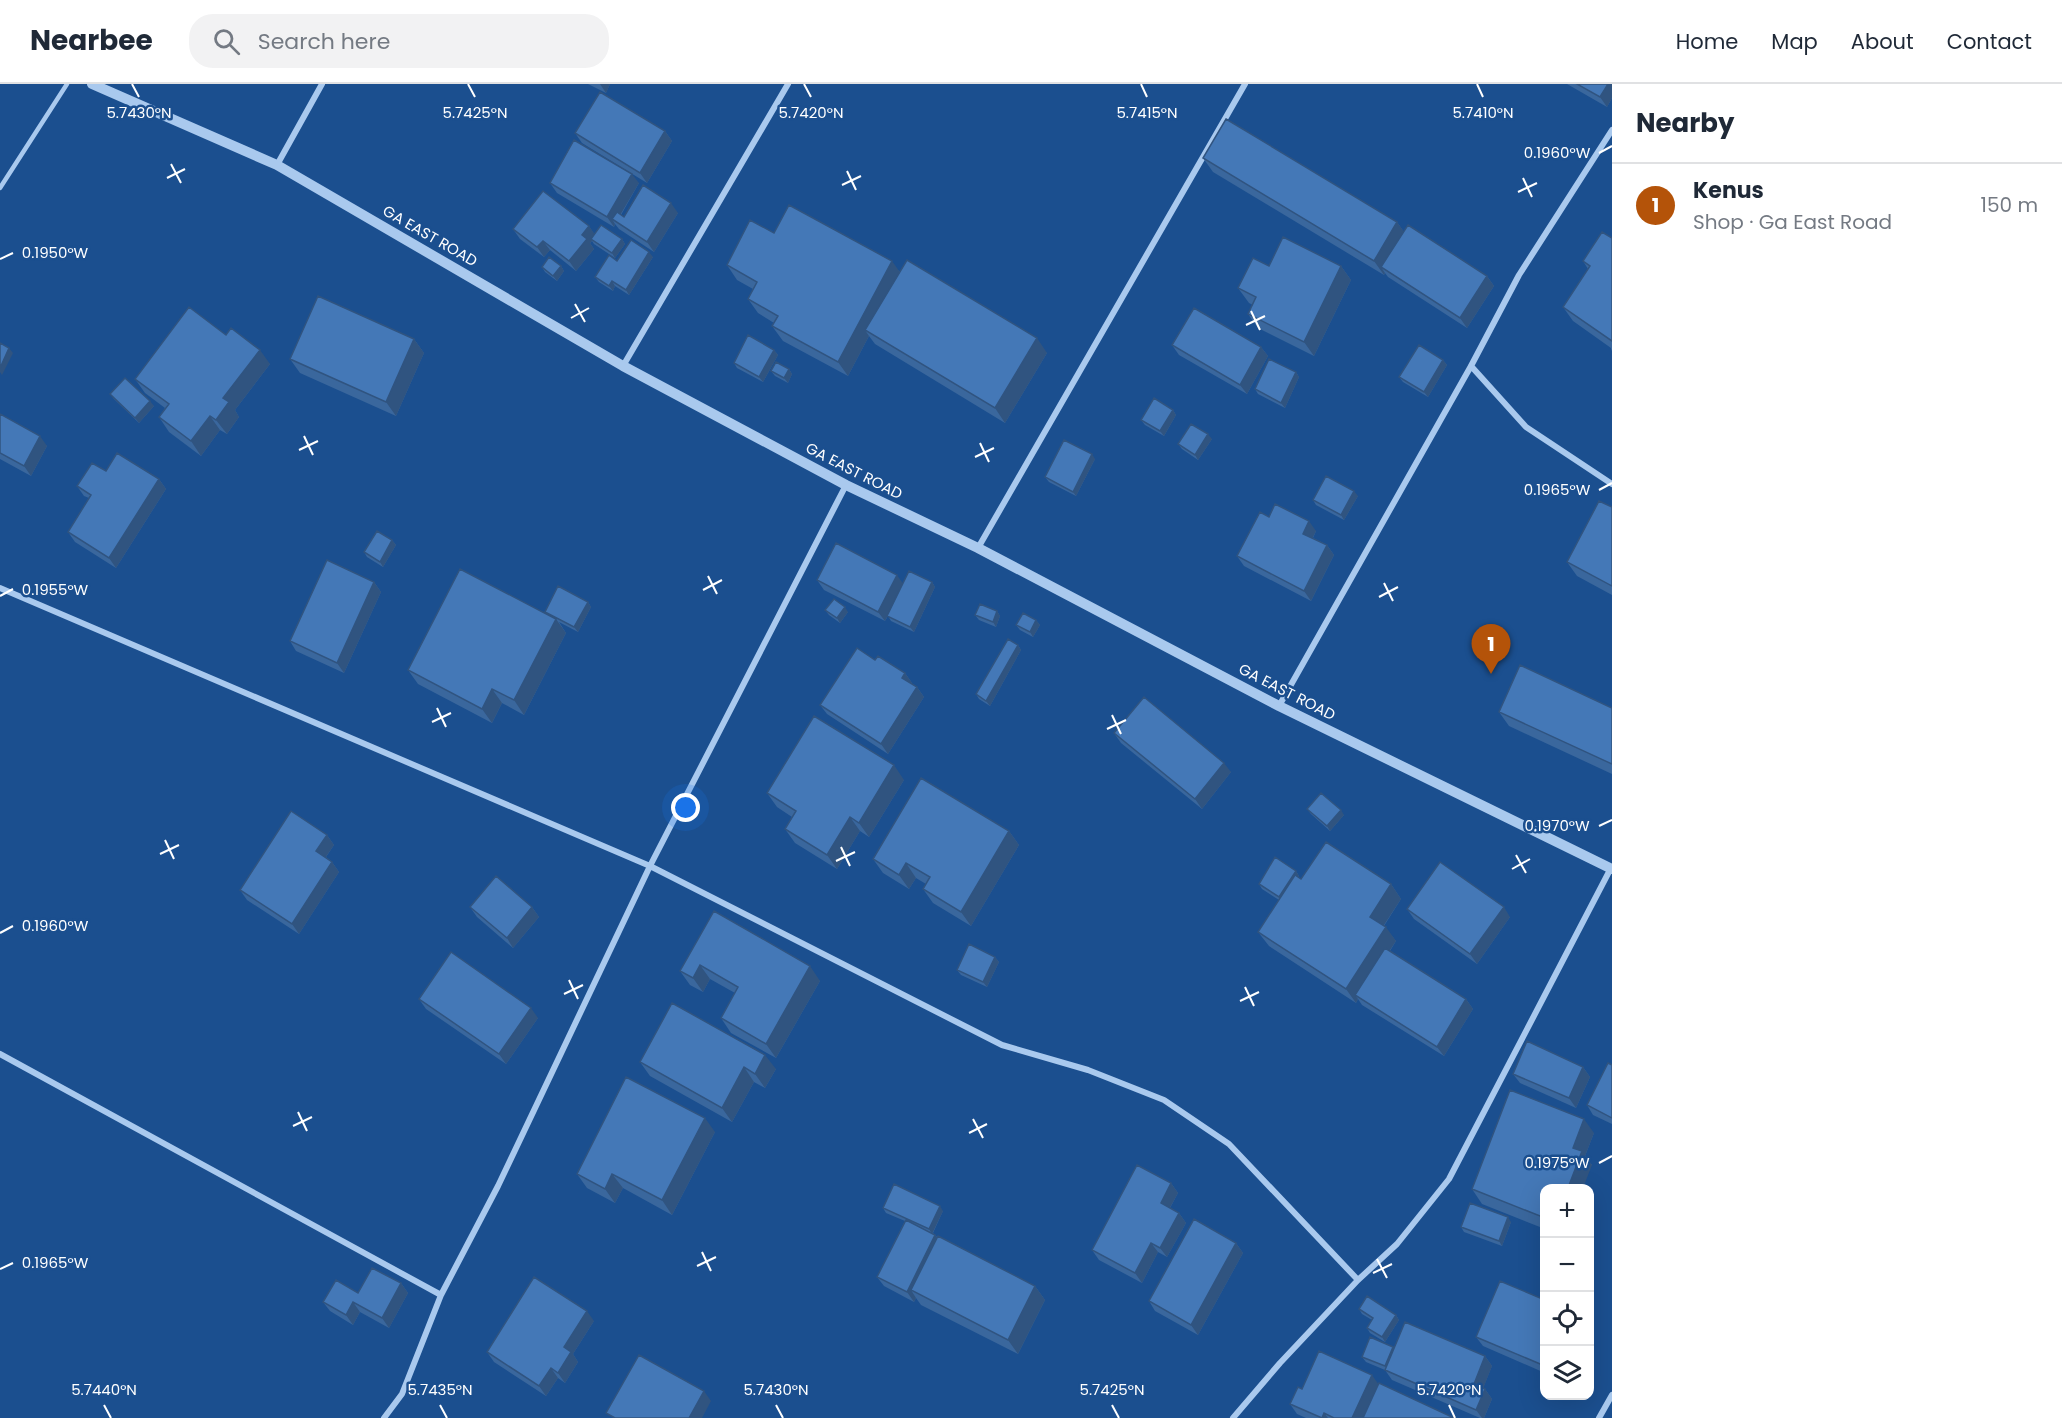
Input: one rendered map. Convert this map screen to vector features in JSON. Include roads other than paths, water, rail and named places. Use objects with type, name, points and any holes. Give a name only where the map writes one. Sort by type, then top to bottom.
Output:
[{"type":"street","name":"GA EAST ROAD","points":[[92,84],[277,165],[623,366],[846,485],[978,548],[1279,706],[1612,869]]},
{"type":"street","points":[[277,165],[322,84]]},
{"type":"street","points":[[623,366],[788,84]]},
{"type":"street","points":[[978,548],[1245,84]]},
{"type":"street","points":[[1279,706],[1471,366],[1519,275],[1612,130]]},
{"type":"street","points":[[1471,366],[1526,427],[1612,484]]},
{"type":"street","points":[[384,1418],[402,1394],[441,1295],[498,1186],[650,866],[846,485]]},
{"type":"street","points":[[0,588],[650,866],[1002,1045],[1088,1070],[1164,1100],[1229,1144],[1358,1280]]},
{"type":"street","points":[[1233,1418],[1280,1363],[1358,1280],[1397,1244],[1449,1179],[1612,869]]},
{"type":"street","points":[[0,1054],[441,1295]]},
{"type":"street","points":[[1599,1418],[1612,1395]]},
{"type":"lane","points":[[0,188],[67,84]]},
{"type":"place","name":"Kenus","points":[[1491,674]]}]
